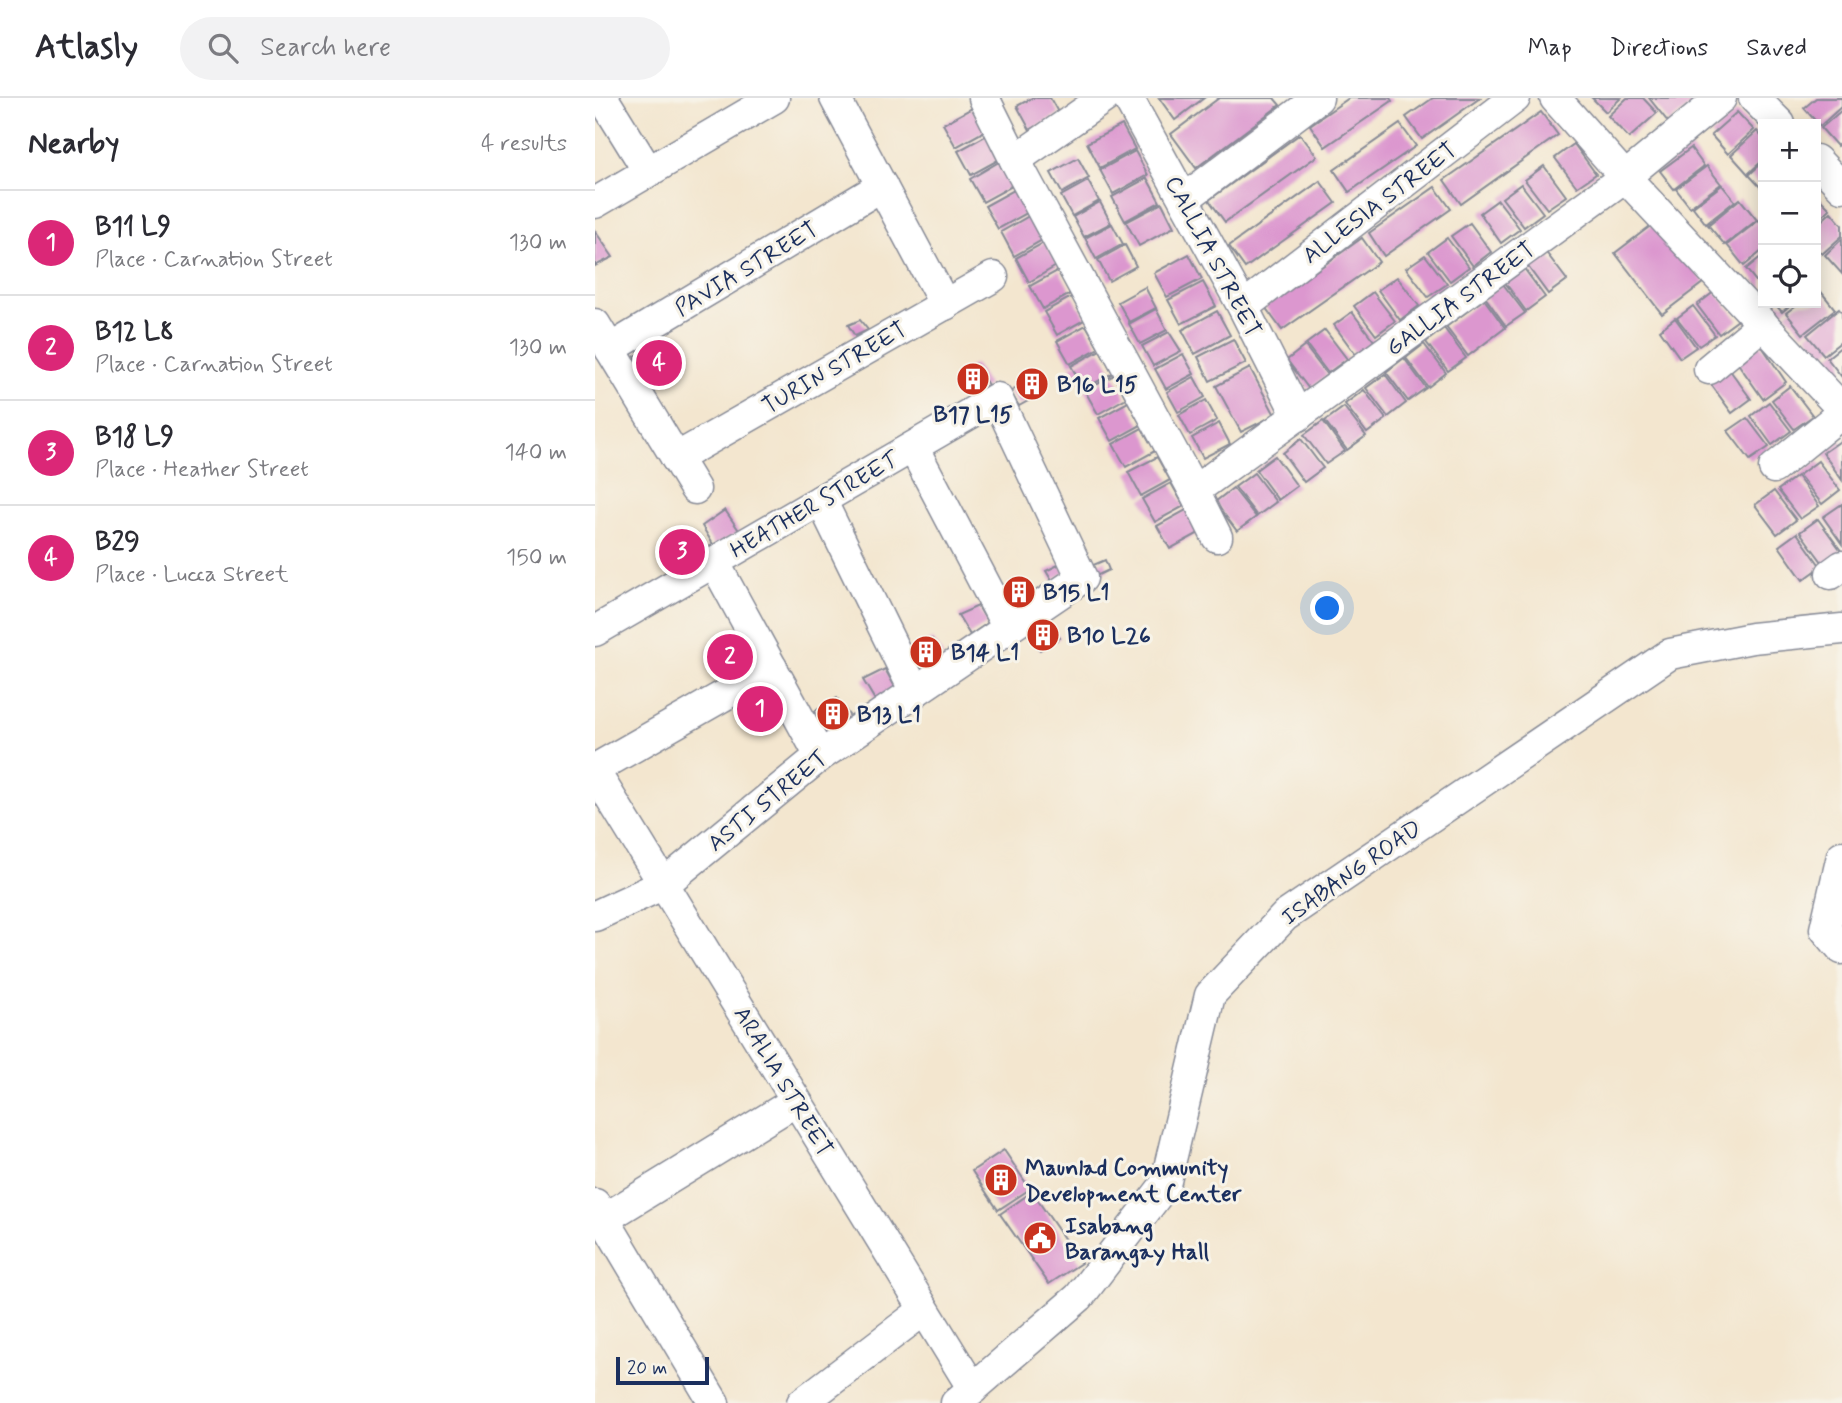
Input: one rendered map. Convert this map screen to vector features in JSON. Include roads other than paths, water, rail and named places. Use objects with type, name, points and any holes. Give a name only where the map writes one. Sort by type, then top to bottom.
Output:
[{"type":"street","points":[[603,98],[648,171]]},
{"type":"street","points":[[835,98],[945,304]]},
{"type":"street","points":[[984,98],[1217,537]]},
{"type":"street","points":[[1016,160],[1104,98]]},
{"type":"street","name":"CALLIA STREET","points":[[1128,98],[1243,307],[1297,416]]},
{"type":"street","points":[[1184,199],[1318,98]]},
{"type":"street","name":"ALLESIA STREET","points":[[1243,307],[1515,98]]},
{"type":"street","points":[[1555,98],[1842,411],[1774,468]]},
{"type":"street","name":"GALLIA STREET","points":[[1194,491],[1625,177],[1721,98]]},
{"type":"street","points":[[1754,98],[1775,119]]},
{"type":"street","points":[[595,203],[766,100]]},
{"type":"street","points":[[1821,165],[1842,187]]},
{"type":"street","name":"PAVIA STREET","points":[[603,337],[882,186]]},
{"type":"street","name":"TURIN STREET","points":[[676,458],[993,277]]},
{"type":"street","points":[[1709,369],[1763,324]]},
{"type":"street","points":[[603,337],[695,489]]},
{"type":"street","name":"HEATHER STREET","points":[[595,631],[997,398],[1082,578]]},
{"type":"street","points":[[913,447],[1008,628]]},
{"type":"street","points":[[821,500],[915,692]]},
{"type":"street","points":[[714,562],[820,756]]},
{"type":"street","name":"ASTI STREET","points":[[595,916],[664,884],[820,756],[1082,578]]},
{"type":"street","name":"ISABANG ROAD","points":[[965,1396],[1079,1297],[1165,1185],[1210,995],[1285,916],[1669,654],[1752,638],[1842,629]]},
{"type":"street","points":[[595,770],[772,668]]},
{"type":"street","name":"ARALIA STREET","points":[[595,770],[925,1310],[965,1396]]},
{"type":"street","points":[[1840,872],[1825,929],[1842,949]]},
{"type":"street","points":[[714,1403],[600,1212],[796,1101]]},
{"type":"street","points":[[802,1403],[925,1310]]},
{"type":"place","name":"B29","points":[[659,363]]},
{"type":"place","name":"B17 L15","points":[[973,379]]},
{"type":"place","name":"B16 L15","points":[[1032,384]]},
{"type":"place","name":"B18 L9","points":[[682,552]]},
{"type":"place","name":"B15 L1","points":[[1019,592]]},
{"type":"place","name":"B10 L26","points":[[1043,635]]},
{"type":"place","name":"B14 L1","points":[[926,652]]},
{"type":"place","name":"B12 L8","points":[[730,657]]},
{"type":"place","name":"B11 L9","points":[[760,709]]},
{"type":"place","name":"B13 L1","points":[[833,714]]},
{"type":"place","name":"Maunlad Community Development Center","points":[[1001,1180]]},
{"type":"place","name":"Isabang Barangay Hall","points":[[1040,1238]]}]
